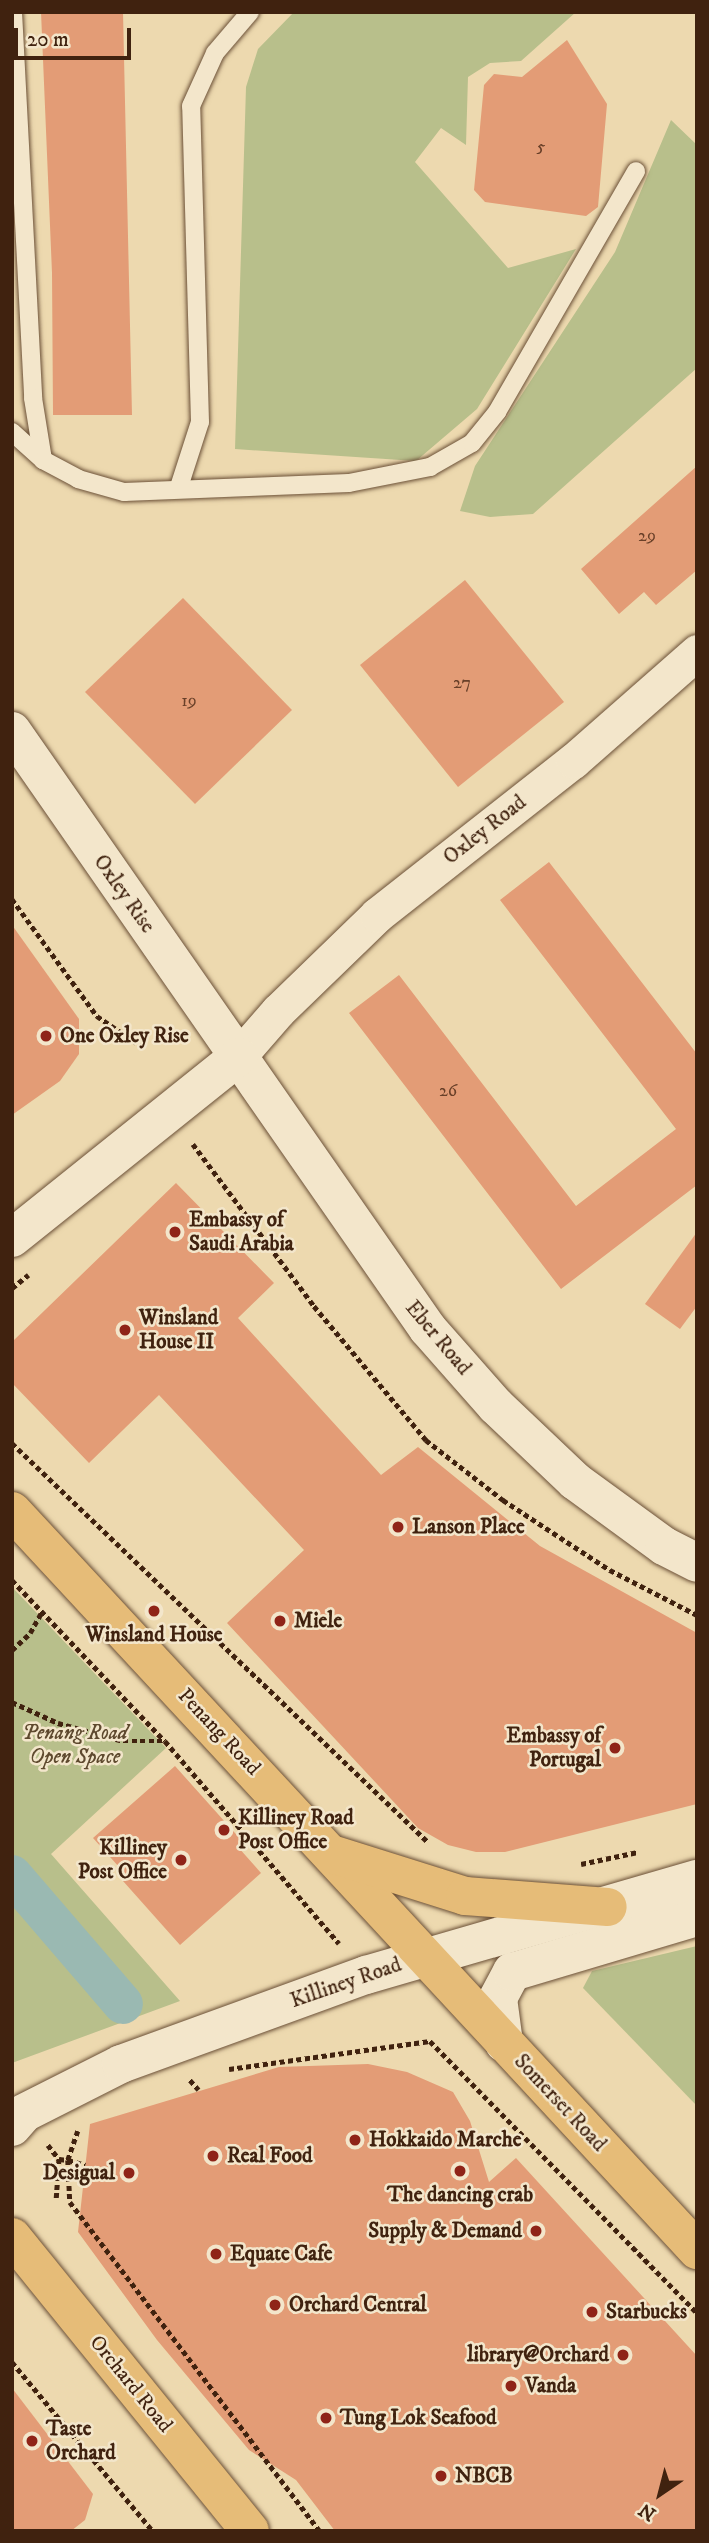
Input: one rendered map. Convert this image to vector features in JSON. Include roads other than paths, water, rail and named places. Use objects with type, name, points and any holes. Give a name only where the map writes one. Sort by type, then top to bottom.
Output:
[{"type":"main road","name":"Penang Road","points":[[12,1511],[333,1854],[423,1957]]},
{"type":"main road","points":[[333,1854],[465,1896],[608,1907]]},
{"type":"main road","name":"Somerset Road","points":[[423,1957],[697,2250]]},
{"type":"main road","name":"Orchard Road","points":[[12,2237],[250,2531]]},
{"type":"street","name":"Oxley Road","points":[[12,1206],[46,1185],[278,1011],[377,915],[573,761],[697,652]]},
{"type":"street","name":"Oxley Rise","points":[[12,731],[231,1047]]},
{"type":"street","name":"Oxley Road","points":[[12,1238],[231,1047]]},
{"type":"street","name":"Eber Road","points":[[231,1047],[394,1284],[496,1406],[608,1508],[697,1563]]},
{"type":"street","name":"Killiney Road","points":[[12,2127],[24,2113],[121,2064],[423,1957],[697,1880]]},
{"type":"street","points":[[503,2043],[498,1998],[512,1972],[697,1917]]},
{"type":"lane","points":[[13,12],[33,398],[43,460]]},
{"type":"lane","points":[[179,487],[200,422],[191,106],[215,53],[250,12]]},
{"type":"lane","points":[[12,432],[43,460],[78,479],[124,492],[179,487],[349,483],[430,467],[472,443],[497,412],[636,171]]},
{"type":"waterway","points":[[12,1875],[123,2004]]},
{"type":"place","name":"One Oxley Rise","points":[[46,1036]]},
{"type":"place","name":"Embassy of Saudi Arabia","points":[[175,1232]]},
{"type":"place","name":"Winsland House II","points":[[125,1330]]},
{"type":"place","name":"Lanson Place","points":[[398,1527]]},
{"type":"place","name":"Winsland House","points":[[154,1611]]},
{"type":"place","name":"Miele","points":[[280,1621]]},
{"type":"place","name":"Embassy of Portugal","points":[[615,1748]]},
{"type":"place","name":"Killiney Road Post Office","points":[[224,1830]]},
{"type":"place","name":"Killiney Post Office","points":[[181,1860]]},
{"type":"place","name":"Hokkaido Marche","points":[[355,2140]]},
{"type":"place","name":"Real Food","points":[[213,2156]]},
{"type":"place","name":"The dancing crab","points":[[460,2171]]},
{"type":"place","name":"Desigual","points":[[129,2173]]},
{"type":"place","name":"Supply & Demand","points":[[536,2231]]},
{"type":"place","name":"Equate Cafe","points":[[216,2254]]},
{"type":"place","name":"Orchard Central","points":[[275,2305]]},
{"type":"place","name":"Starbucks","points":[[592,2312]]},
{"type":"place","name":"library@Orchard","points":[[623,2355]]},
{"type":"place","name":"Vanda","points":[[511,2386]]},
{"type":"place","name":"Tung Lok Seafood","points":[[326,2418]]},
{"type":"place","name":"Taste Orchard","points":[[32,2441]]},
{"type":"place","name":"NBCB","points":[[441,2476]]},
{"type":"park label","name":"Penang Road Open Space","points":[[75,1745]]}]
